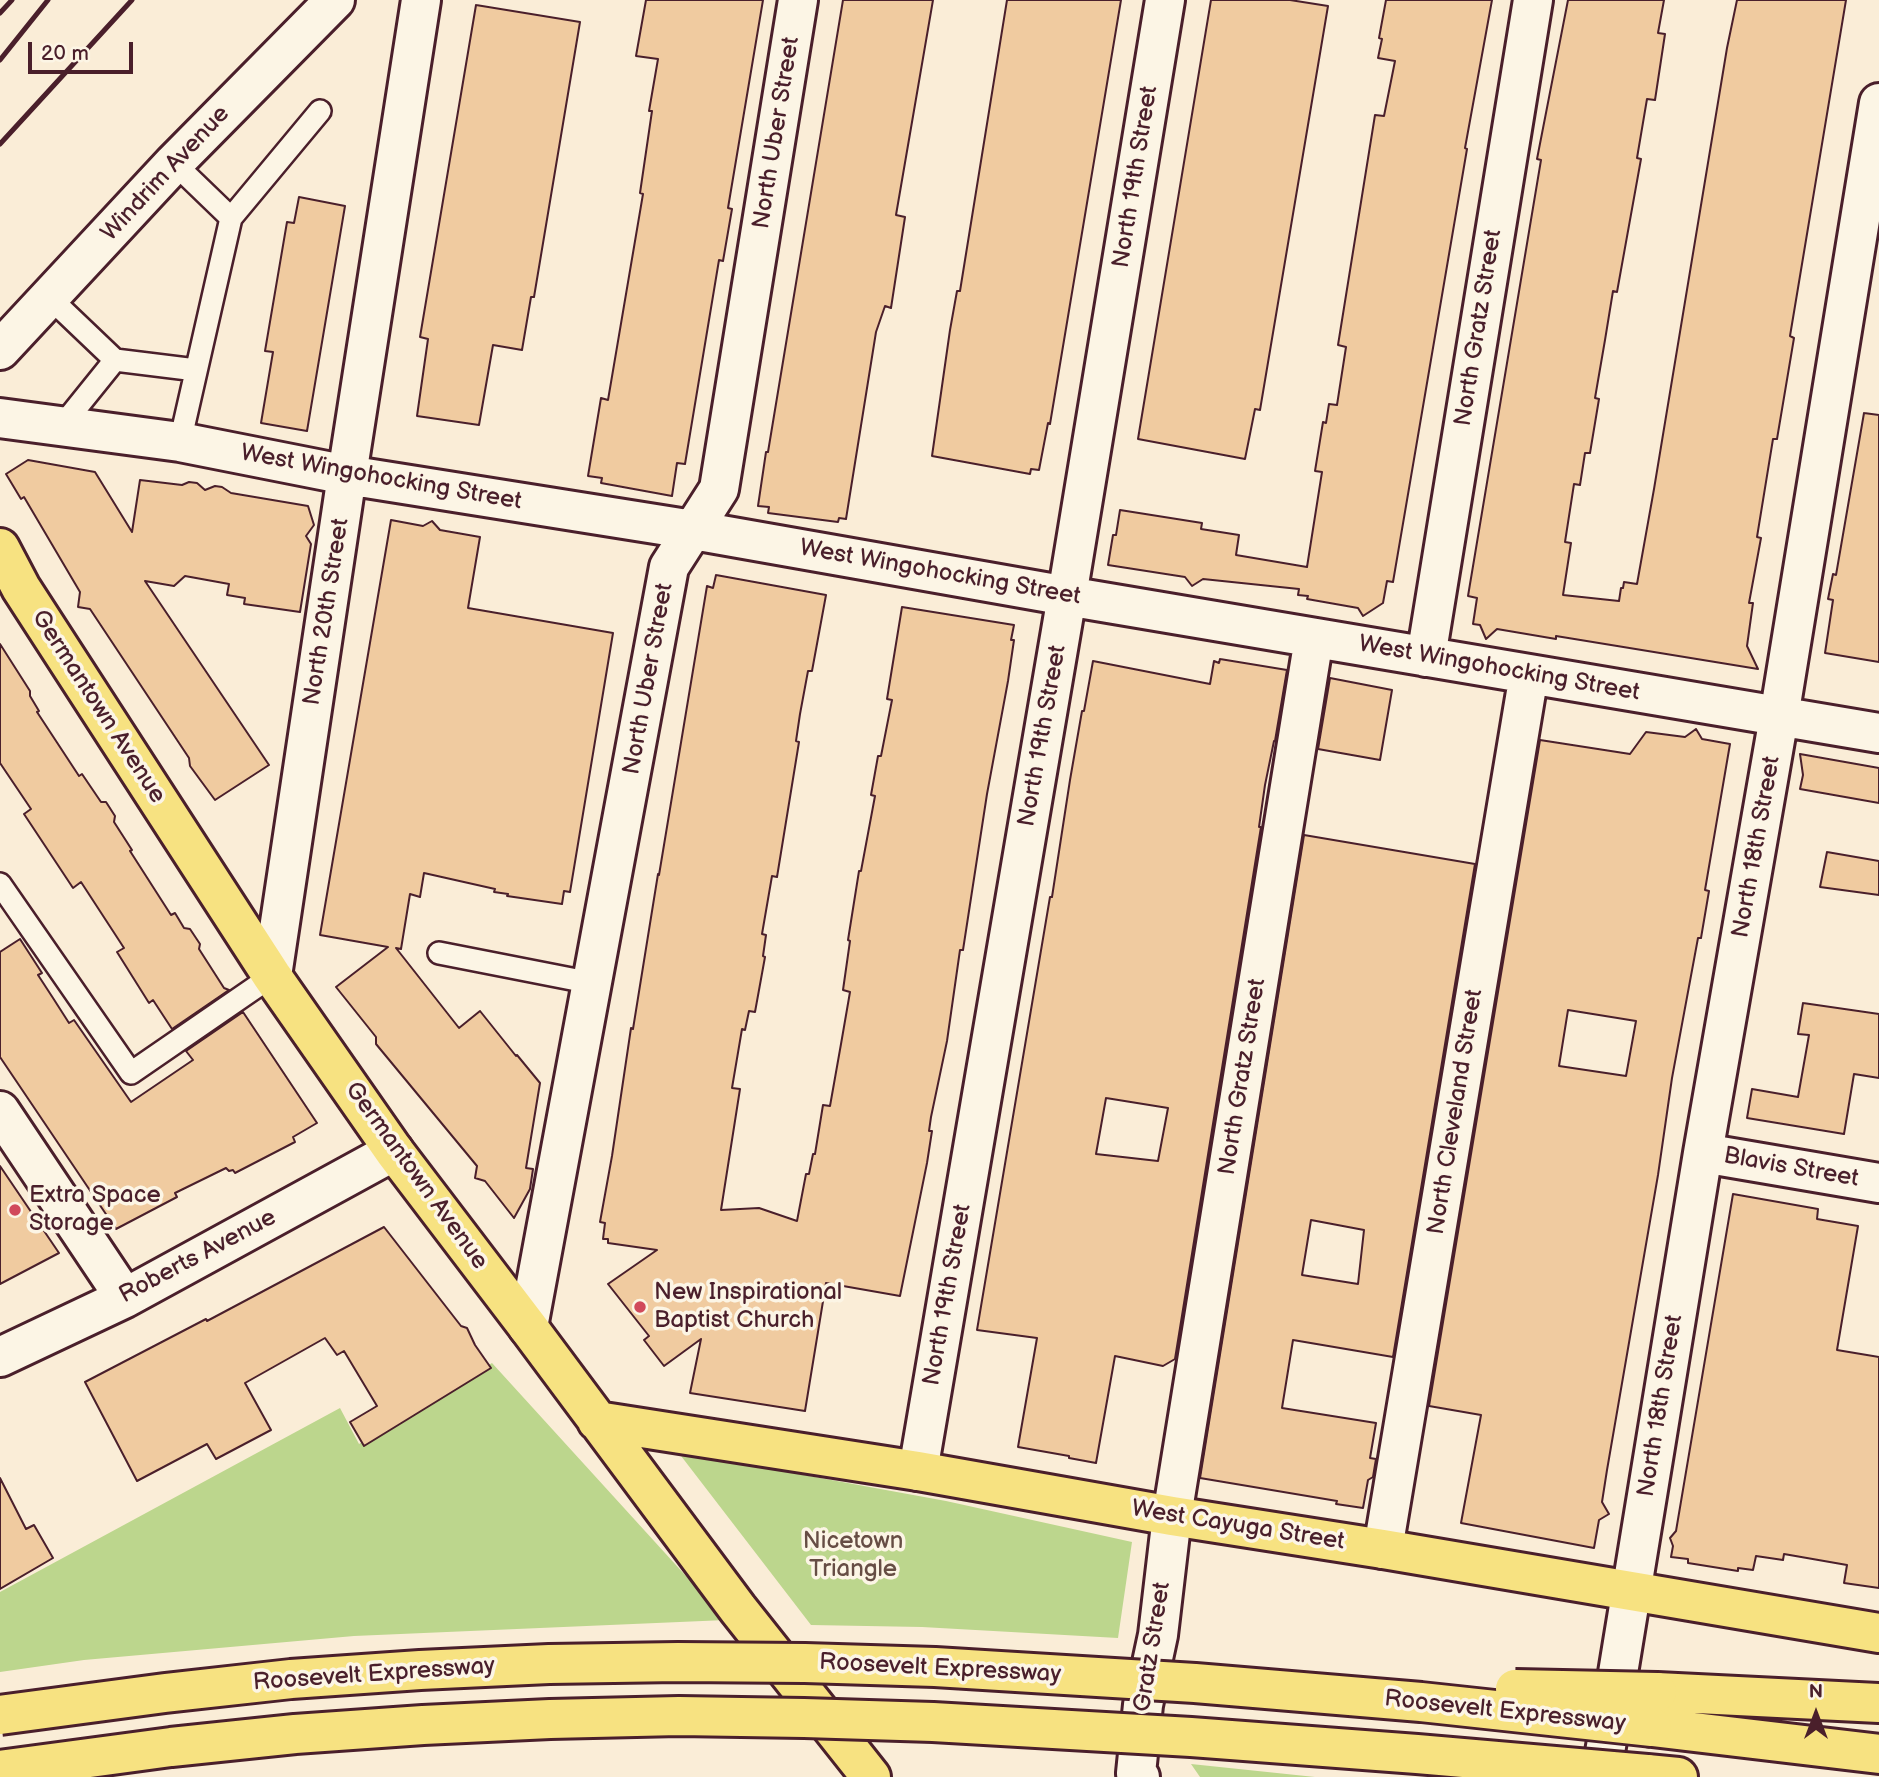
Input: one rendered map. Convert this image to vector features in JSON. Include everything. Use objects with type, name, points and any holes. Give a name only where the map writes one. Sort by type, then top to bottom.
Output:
[{"type":"main road","name":"Germantown Avenue","points":[[0,548],[11,593],[394,1151],[738,1609],[871,1777]]},
{"type":"main road","name":"West Cayuga Street","points":[[597,1421],[918,1471],[1172,1516],[1879,1633]]},
{"type":"main road","name":"Roosevelt Expressway","points":[[0,1715],[291,1679],[420,1670],[562,1664],[818,1663],[935,1667],[1195,1683],[1421,1702],[1655,1710],[1879,1754]]},
{"type":"main road","points":[[1655,1710],[1879,1703]]},
{"type":"main road","name":"Roosevelt Expressway","points":[[0,1770],[171,1747],[295,1734],[538,1719],[693,1716],[960,1723],[1377,1751],[1661,1776]]},
{"type":"street","name":"Windrim Avenue","points":[[0,350],[174,163],[335,0]]},
{"type":"street","name":"North 20th Street","points":[[272,976],[421,0]]},
{"type":"street","name":"North Uber Street","points":[[528,1327],[669,566],[719,489],[799,0]]},
{"type":"street","name":"North 19th Street","points":[[918,1471],[1165,0]]},
{"type":"street","name":"North Gratz Street","points":[[1426,657],[1533,0]]},
{"type":"street","name":"North 18th Street","points":[[1601,1777],[1879,103]]},
{"type":"street","name":"West Wingohocking Street","points":[[0,418],[180,442],[347,475],[693,530],[1879,733]]},
{"type":"street","name":"North Gratz Street","points":[[1172,1516],[1314,638]]},
{"type":"street","name":"North Cleveland Street","points":[[1383,1549],[1529,674]]},
{"type":"street","points":[[0,1111],[125,1298]]},
{"type":"street","name":"Roberts Avenue","points":[[0,1357],[125,1298],[394,1151]]},
{"type":"street","name":"Blavis Street","points":[[1703,1153],[1879,1183]]},
{"type":"street","name":"Gratz Street","points":[[1140,1777],[1136,1773],[1143,1705],[1158,1636],[1172,1516]]},
{"type":"lane","points":[[180,442],[231,218],[320,111]]},
{"type":"lane","points":[[174,163],[231,218]]},
{"type":"lane","points":[[50,298],[115,360],[196,370]]},
{"type":"lane","points":[[61,427],[115,360]]},
{"type":"lane","points":[[0,884],[131,1073],[272,976]]},
{"type":"lane","points":[[439,953],[592,983]]},
{"type":"green space","points":[[492,1363],[726,1620],[354,1636],[84,1660],[0,1672],[0,1592],[340,1408],[359,1444]]},
{"type":"green space","name":"Nicetown Triangle","points":[[678,1452],[946,1501],[1132,1542],[1118,1638],[922,1627],[811,1625]]},
{"type":"green space","points":[[1191,1764],[1315,1777],[1200,1777]]},
{"type":"building","points":[[646,0],[763,0],[728,208],[732,209],[723,261],[719,260],[685,464],[677,463],[672,496],[601,483],[602,478],[588,476],[601,398],[608,400],[643,194],[640,193],[652,111],[649,111],[658,59],[636,56]]},
{"type":"building","points":[[843,0],[933,0],[896,215],[905,217],[891,308],[885,306],[876,332],[846,519],[839,518],[838,522],[768,513],[769,507],[758,506]]},
{"type":"building","points":[[1007,0],[1121,0],[1050,424],[1048,423],[1039,470],[1031,469],[1030,474],[932,456],[950,330],[957,291],[960,291]]},
{"type":"building","points":[[1211,0],[1290,0],[1328,6],[1260,410],[1255,409],[1245,459],[1138,439]]},
{"type":"building","points":[[1386,0],[1492,0],[1393,582],[1387,581],[1383,603],[1363,616],[1358,608],[1307,599],[1308,596],[1298,595],[1299,589],[1203,579],[1192,586],[1185,577],[1108,565],[1120,510],[1202,523],[1201,529],[1239,535],[1236,555],[1307,567],[1322,472],[1315,471],[1323,422],[1326,423],[1329,404],[1337,405],[1346,347],[1338,345],[1375,115],[1384,116],[1395,61],[1378,58]]},
{"type":"building","points":[[1568,0],[1664,0],[1658,33],[1665,34],[1655,100],[1647,99],[1637,158],[1641,159],[1617,292],[1613,291],[1595,398],[1599,399],[1590,453],[1585,453],[1580,485],[1574,484],[1565,542],[1571,543],[1563,595],[1619,601],[1624,582],[1637,584],[1737,0],[1846,0],[1790,336],[1794,338],[1777,439],[1773,439],[1757,537],[1761,538],[1749,603],[1753,603],[1747,646],[1758,669],[1497,629],[1486,639],[1480,625],[1473,624],[1477,598],[1468,596],[1541,160],[1537,159]]},
{"type":"building","points":[[476,5],[580,22],[534,297],[531,297],[522,350],[493,345],[479,425],[417,416],[428,339],[420,337]]},
{"type":"building","points":[[299,197],[345,206],[307,431],[261,423],[273,352],[265,351],[287,222],[294,223]]},
{"type":"building","points":[[1864,413],[1879,415],[1879,662],[1825,653],[1833,600],[1828,599],[1833,574],[1836,575]]},
{"type":"building","points":[[28,460],[95,472],[132,532],[140,480],[182,485],[197,483],[205,490],[215,486],[222,487],[231,493],[308,506],[314,525],[306,536],[311,544],[300,612],[244,604],[245,598],[227,595],[229,584],[185,576],[174,586],[145,581],[269,765],[215,800],[190,766],[189,758],[90,609],[78,607],[80,592],[24,497],[21,499],[6,474]]},
{"type":"building","points":[[391,520],[423,526],[432,521],[440,530],[480,537],[468,608],[613,633],[570,892],[564,891],[562,904],[507,896],[508,894],[494,892],[495,889],[424,873],[420,897],[410,894],[401,949],[396,948],[459,1028],[480,1011],[540,1083],[526,1168],[533,1169],[530,1189],[514,1218],[485,1181],[475,1178],[477,1166],[376,1044],[376,1037],[336,987],[388,947],[320,935]]},
{"type":"building","points":[[716,575],[826,595],[812,671],[808,671],[800,714],[796,741],[799,742],[777,877],[772,876],[762,934],[766,935],[765,957],[755,1012],[749,1011],[745,1030],[742,1029],[732,1088],[740,1089],[721,1210],[759,1208],[797,1221],[806,1174],[809,1174],[815,1154],[823,1105],[830,1106],[850,992],[843,990],[848,940],[875,796],[871,795],[878,756],[881,756],[892,700],[887,699],[902,607],[1014,625],[1008,681],[963,950],[960,950],[947,1041],[931,1117],[929,1131],[932,1131],[927,1163],[900,1296],[826,1283],[805,1411],[690,1393],[701,1339],[664,1366],[644,1340],[649,1336],[608,1284],[657,1250],[608,1243],[608,1239],[603,1239],[605,1223],[600,1222],[707,586],[713,588]]},
{"type":"building","points":[[0,644],[30,691],[39,711],[37,712],[79,776],[82,774],[101,802],[106,802],[115,816],[114,822],[132,850],[130,851],[171,915],[175,913],[184,928],[190,929],[200,944],[199,949],[224,988],[229,990],[172,1029],[153,1000],[149,1003],[117,952],[124,948],[81,882],[73,888],[24,814],[31,809],[0,763]]},
{"type":"building","points":[[1220,659],[1287,670],[1265,785],[1261,827],[1175,1359],[1163,1366],[1115,1356],[1096,1463],[1018,1447],[1037,1338],[977,1330],[1070,780],[1093,661],[1210,684],[1214,661],[1219,663]],"holes":[[[1106,1098],[1168,1108],[1158,1161],[1096,1154]]]},
{"type":"building","points":[[1330,678],[1392,690],[1380,760],[1318,749]]},
{"type":"building","points":[[1696,729],[1702,739],[1730,744],[1705,890],[1709,891],[1672,1078],[1607,1470],[1602,1502],[1609,1514],[1599,1520],[1594,1548],[1461,1523],[1481,1415],[1429,1406],[1540,740],[1630,754],[1646,732],[1685,737]],"holes":[[[1568,1010],[1636,1021],[1626,1076],[1559,1066]]]},
{"type":"building","points":[[1800,754],[1879,768],[1879,803],[1800,789],[1803,775]]},
{"type":"building","points":[[1304,835],[1475,864],[1393,1357],[1293,1340],[1282,1408],[1376,1423],[1370,1458],[1376,1459],[1373,1477],[1368,1480],[1363,1508],[1336,1504],[1337,1501],[1200,1478]],"holes":[[[1311,1220],[1364,1230],[1358,1284],[1302,1275]]]},
{"type":"building","points":[[1827,852],[1879,861],[1879,895],[1820,887]]},
{"type":"building","points":[[20,939],[42,973],[38,975],[69,1023],[74,1020],[131,1102],[193,1060],[186,1051],[243,1012],[317,1123],[293,1137],[295,1142],[235,1173],[226,1168],[175,1193],[177,1197],[116,1229],[0,1057],[0,952]]},
{"type":"building","points":[[1803,1003],[1879,1014],[1879,1078],[1854,1074],[1844,1134],[1747,1118],[1752,1089],[1798,1097],[1809,1035],[1798,1034]]},
{"type":"building","name":"Extra Space Storage","points":[[0,1166],[59,1253],[0,1284]]},
{"type":"building","points":[[1733,1194],[1818,1209],[1817,1219],[1858,1226],[1837,1350],[1879,1357],[1879,1588],[1844,1583],[1847,1565],[1784,1554],[1783,1560],[1756,1556],[1753,1570],[1738,1568],[1738,1571],[1688,1563],[1688,1559],[1671,1557],[1673,1546],[1670,1538],[1676,1531]]},
{"type":"building","points":[[384,1227],[461,1326],[467,1328],[491,1368],[364,1446],[350,1422],[377,1406],[344,1351],[337,1355],[325,1338],[245,1383],[271,1430],[216,1459],[207,1444],[137,1481],[85,1382]]},
{"type":"building","points":[[0,1478],[26,1529],[34,1525],[53,1558],[0,1589]]},
{"type":"railway","points":[[0,13],[12,0]]},
{"type":"railway","points":[[0,60],[48,0]]},
{"type":"railway","points":[[0,144],[132,0]]},
{"type":"place","name":"Extra Space Storage","points":[[15,1210]]},
{"type":"place","name":"New Inspirational Baptist Church","points":[[640,1307]]}]
